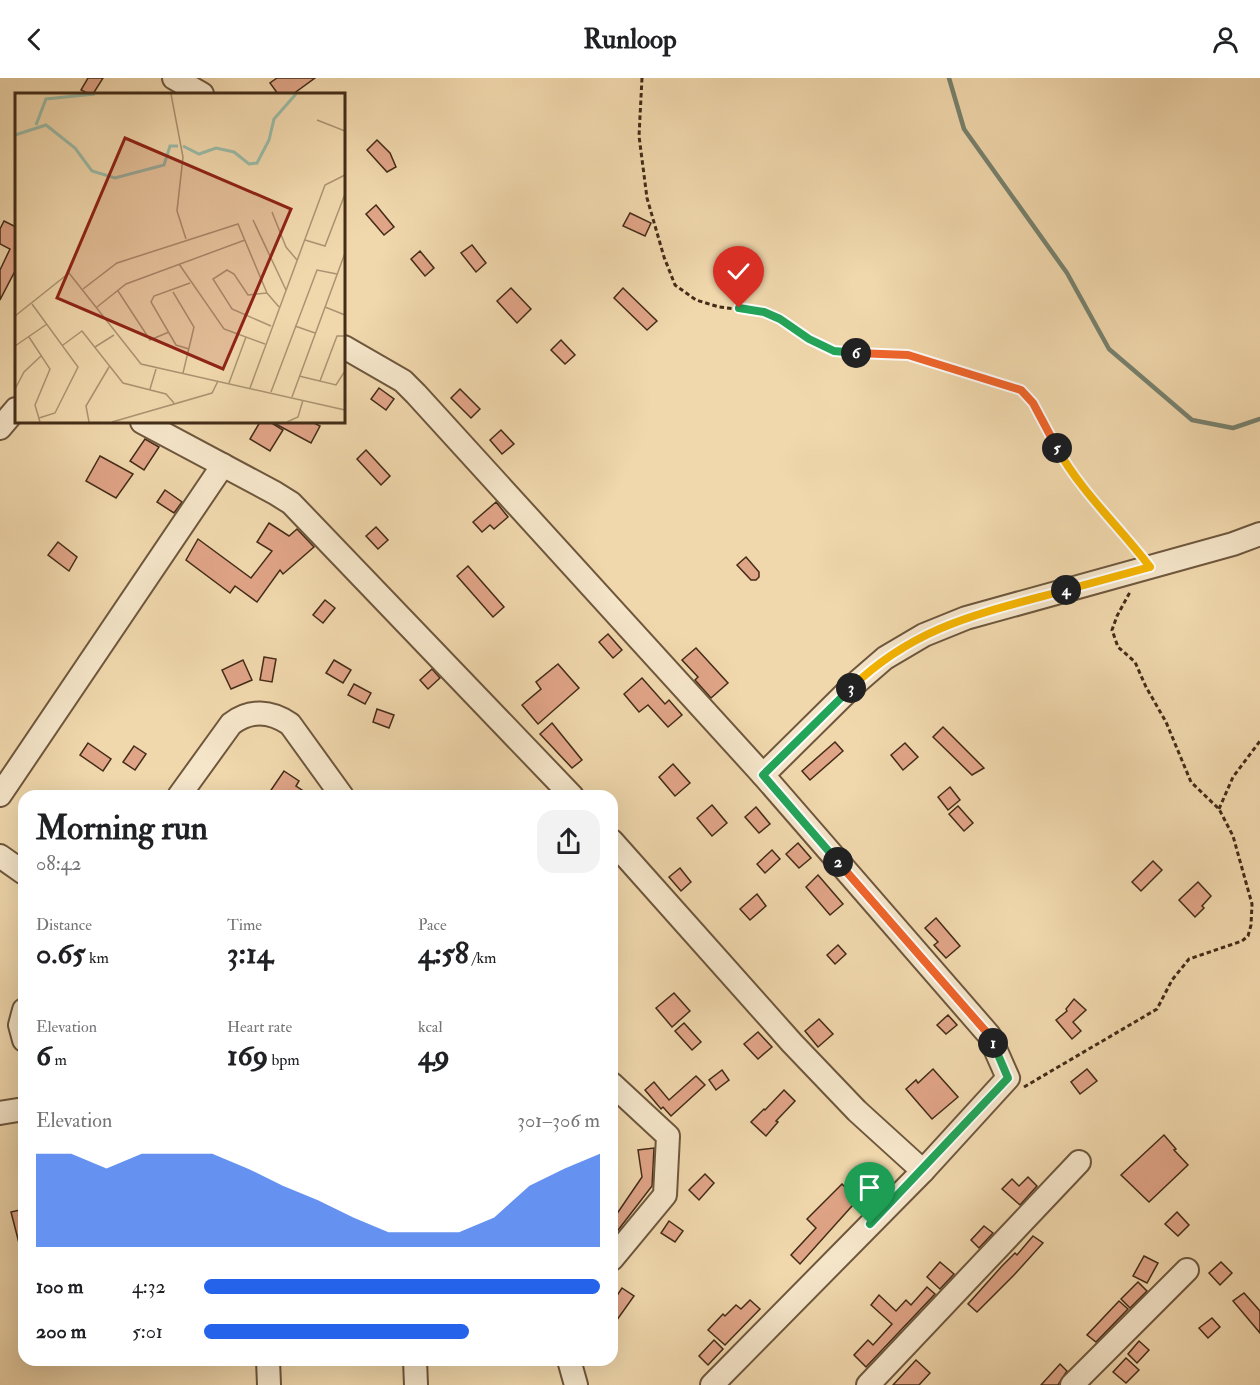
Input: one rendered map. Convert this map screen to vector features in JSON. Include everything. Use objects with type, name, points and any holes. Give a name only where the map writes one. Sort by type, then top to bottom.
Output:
[{"type":"street","points":[[174,78],[200,93]]},
{"type":"street","points":[[345,348],[394,375],[416,394],[763,775],[989,1035],[1008,1078],[923,1170],[712,1385]]},
{"type":"street","points":[[0,428],[15,410]]},
{"type":"street","points":[[144,423],[291,503],[566,790]]},
{"type":"street","points":[[0,795],[223,465]]},
{"type":"street","points":[[763,775],[855,684],[885,658],[924,635],[966,618],[1233,544],[1260,534]]},
{"type":"street","points":[[184,790],[231,724],[240,716],[254,713],[279,716],[290,724],[338,790]]},
{"type":"street","points":[[618,848],[792,1043],[857,1111],[923,1170]]},
{"type":"street","points":[[0,856],[18,869]]},
{"type":"street","points":[[618,1090],[668,1136],[665,1195],[618,1252]]},
{"type":"street","points":[[0,1113],[18,1110]]},
{"type":"street","points":[[868,1385],[1079,1162]]},
{"type":"street","points":[[1072,1385],[1186,1270]]},
{"type":"street","points":[[268,1366],[269,1385]]},
{"type":"street","points":[[415,1366],[416,1385]]},
{"type":"street","points":[[571,1366],[576,1385]]},
{"type":"path","points":[[642,78],[639,136],[647,198],[664,257],[675,285],[696,300],[719,308],[764,312],[834,351],[908,355],[1021,390],[1033,403],[1062,457],[1090,497],[1128,538],[1144,569],[1112,630],[1118,647],[1135,662],[1166,722],[1191,782],[1219,809],[1233,836],[1252,904],[1253,914],[1248,936],[1233,946],[1189,959],[1172,980],[1156,1009],[1017,1091]]},
{"type":"path","points":[[1219,809],[1233,777],[1260,741]]},
{"type":"building","points":[[88,78],[103,78],[94,93],[81,90]]},
{"type":"building","points":[[277,78],[315,78],[294,93],[277,93],[270,83]]},
{"type":"building","points":[[377,140],[390,153],[396,167],[387,172],[367,150]]},
{"type":"building","points":[[376,205],[394,227],[384,235],[366,214]]},
{"type":"building","points":[[630,213],[651,223],[645,236],[623,226]]},
{"type":"building","points":[[4,221],[15,226],[15,271],[0,300],[0,270],[10,249],[0,244],[0,229]]},
{"type":"building","points":[[472,245],[486,263],[476,272],[461,253]]},
{"type":"building","points":[[420,251],[434,268],[425,276],[411,259]]},
{"type":"building","points":[[511,288],[531,309],[517,323],[497,301]]},
{"type":"building","points":[[623,288],[657,321],[647,330],[614,298]]},
{"type":"building","points":[[561,340],[575,355],[565,364],[551,350]]},
{"type":"building","points":[[379,388],[394,399],[386,410],[371,399]]},
{"type":"building","points":[[460,389],[480,409],[471,418],[451,398]]},
{"type":"building","points":[[259,423],[272,423],[283,430],[270,451],[250,439]]},
{"type":"building","points":[[274,423],[314,423],[320,426],[311,443]]},
{"type":"building","points":[[501,430],[514,444],[502,454],[490,440]]},
{"type":"building","points":[[145,439],[159,447],[144,470],[130,461]]},
{"type":"building","points":[[366,450],[390,476],[381,485],[357,459]]},
{"type":"building","points":[[100,456],[133,474],[116,498],[86,481]]},
{"type":"building","points":[[165,490],[182,502],[174,513],[157,502]]},
{"type":"building","points":[[496,502],[508,517],[494,529],[490,525],[482,532],[473,522]]},
{"type":"building","points":[[269,523],[289,536],[297,529],[314,547],[283,574],[280,570],[257,602],[235,586],[230,593],[186,560],[198,539],[251,578],[272,551],[257,542]]},
{"type":"building","points":[[376,527],[388,540],[378,549],[366,536]]},
{"type":"building","points":[[58,542],[77,557],[69,571],[48,555]]},
{"type":"building","points":[[746,557],[759,572],[756,580],[751,580],[737,565]]},
{"type":"building","points":[[468,566],[504,607],[493,617],[457,576]]},
{"type":"building","points":[[325,600],[335,608],[323,623],[313,615]]},
{"type":"building","points":[[608,634],[622,650],[613,658],[599,642]]},
{"type":"building","points":[[696,648],[728,683],[711,698],[695,680],[698,677],[682,660]]},
{"type":"building","points":[[264,657],[276,659],[272,682],[260,680]]},
{"type":"building","points":[[243,660],[252,680],[231,689],[222,670]]},
{"type":"building","points":[[334,660],[351,670],[343,683],[326,673]]},
{"type":"building","points":[[558,664],[579,688],[538,724],[522,705],[541,689],[536,682]]},
{"type":"building","points":[[432,669],[440,678],[428,689],[420,680]]},
{"type":"building","points":[[642,678],[665,704],[669,700],[682,715],[668,727],[648,705],[639,712],[624,694]]},
{"type":"building","points":[[354,684],[371,693],[365,704],[348,695]]},
{"type":"building","points":[[377,709],[394,715],[389,728],[373,722]]},
{"type":"building","points":[[552,723],[582,760],[572,768],[540,734]]},
{"type":"building","points":[[943,727],[984,768],[972,775],[933,737]]},
{"type":"building","points":[[835,742],[843,751],[810,780],[802,771]]},
{"type":"building","points":[[88,743],[111,759],[103,771],[80,755]]},
{"type":"building","points":[[905,743],[918,757],[903,770],[891,755]]},
{"type":"building","points":[[134,746],[146,754],[135,770],[123,762]]},
{"type":"building","points":[[673,764],[690,783],[675,796],[659,777]]},
{"type":"building","points":[[284,771],[299,781],[296,786],[302,790],[271,790]]},
{"type":"building","points":[[950,787],[960,800],[948,810],[938,797]]},
{"type":"building","points":[[712,805],[727,823],[712,836],[697,818]]},
{"type":"building","points":[[958,806],[973,823],[964,831],[949,814]]},
{"type":"building","points":[[756,807],[770,824],[759,833],[745,817]]},
{"type":"building","points":[[798,843],[811,858],[799,868],[786,854]]},
{"type":"building","points":[[772,850],[780,859],[765,873],[757,864]]},
{"type":"building","points":[[1153,861],[1162,870],[1141,891],[1132,882]]},
{"type":"building","points":[[680,868],[691,882],[681,891],[669,877]]},
{"type":"building","points":[[818,875],[843,904],[830,915],[806,887]]},
{"type":"building","points":[[1198,882],[1211,896],[1195,917],[1179,900]]},
{"type":"building","points":[[757,894],[766,906],[750,920],[740,909]]},
{"type":"building","points":[[936,918],[960,946],[946,958],[934,945],[938,942],[925,928]]},
{"type":"building","points":[[838,945],[846,954],[835,964],[827,955]]},
{"type":"building","points":[[674,993],[690,1011],[672,1027],[656,1008]]},
{"type":"building","points":[[1074,999],[1086,1010],[1073,1022],[1081,1031],[1072,1039],[1056,1020],[1067,1011],[1066,1009]]},
{"type":"building","points":[[948,1015],[957,1025],[946,1034],[937,1025]]},
{"type":"building","points":[[819,1019],[833,1034],[818,1047],[805,1031]]},
{"type":"building","points":[[684,1023],[701,1042],[692,1050],[675,1031]]},
{"type":"building","points":[[758,1032],[772,1047],[758,1059],[744,1044]]},
{"type":"building","points":[[933,1069],[958,1097],[932,1119],[906,1089],[916,1080],[918,1083]]},
{"type":"building","points":[[1087,1069],[1097,1081],[1080,1094],[1071,1082]]},
{"type":"building","points":[[722,1070],[729,1080],[716,1090],[709,1080]]},
{"type":"building","points":[[696,1076],[705,1085],[671,1116],[663,1107],[661,1109],[645,1090],[654,1082],[669,1100]]},
{"type":"building","points":[[784,1090],[795,1101],[776,1121],[778,1122],[766,1136],[751,1122]]},
{"type":"building","points":[[1164,1135],[1188,1165],[1149,1202],[1121,1175]]},
{"type":"building","points":[[654,1148],[652,1186],[618,1230],[618,1212],[642,1177],[638,1150]]},
{"type":"building","points":[[861,1167],[875,1175],[869,1187],[800,1264],[791,1255],[816,1228],[807,1219],[842,1184],[849,1191]]},
{"type":"building","points":[[705,1174],[714,1183],[699,1200],[689,1190]]},
{"type":"building","points":[[1028,1177],[1037,1186],[1020,1205],[1002,1189],[1012,1179],[1019,1186]]},
{"type":"building","points":[[18,1210],[18,1239],[11,1212]]},
{"type":"building","points":[[1177,1212],[1189,1225],[1178,1236],[1165,1224]]},
{"type":"building","points":[[669,1221],[683,1231],[675,1242],[661,1233]]},
{"type":"building","points":[[984,1226],[993,1233],[979,1248],[971,1240]]},
{"type":"building","points":[[1033,1236],[1043,1243],[977,1312],[968,1304]]},
{"type":"building","points":[[1144,1256],[1158,1263],[1147,1283],[1133,1276]]},
{"type":"building","points":[[940,1262],[954,1274],[940,1289],[927,1277]]},
{"type":"building","points":[[1221,1262],[1232,1273],[1220,1285],[1209,1273]]},
{"type":"building","points":[[1138,1282],[1147,1291],[1130,1308],[1121,1299]]},
{"type":"building","points":[[927,1287],[935,1294],[866,1367],[854,1355],[868,1340],[873,1345],[892,1324],[871,1305],[879,1295],[896,1311],[906,1300],[911,1305]]},
{"type":"building","points":[[622,1288],[634,1296],[618,1319],[618,1294]]},
{"type":"building","points":[[1244,1293],[1260,1311],[1260,1333],[1233,1301]]},
{"type":"building","points":[[750,1300],[760,1309],[725,1345],[708,1330],[723,1314],[725,1316],[736,1305],[741,1309]]},
{"type":"building","points":[[1119,1301],[1128,1309],[1096,1342],[1087,1335]]},
{"type":"building","points":[[1212,1318],[1220,1327],[1208,1338],[1199,1328]]},
{"type":"building","points":[[714,1340],[723,1349],[708,1365],[699,1356]]},
{"type":"building","points":[[1139,1341],[1149,1350],[1137,1363],[1128,1354]]},
{"type":"building","points":[[1126,1358],[1139,1370],[1126,1383],[1113,1372]]},
{"type":"building","points":[[916,1360],[930,1373],[919,1385],[893,1385]]},
{"type":"building","points":[[1060,1364],[1067,1371],[1058,1385],[1041,1385]]},
{"type":"waterway","points":[[949,78],[964,129],[1067,273],[1109,349],[1192,420],[1233,428],[1260,419]]},
{"type":"route","points":[[739,308],[764,312],[780,319],[809,339],[834,351],[908,355],[1021,390],[1033,403],[1062,457],[1090,497],[1128,538],[1150,567],[966,618],[924,635],[885,658],[855,684],[763,775],[989,1035],[1008,1078],[870,1224]]}]
